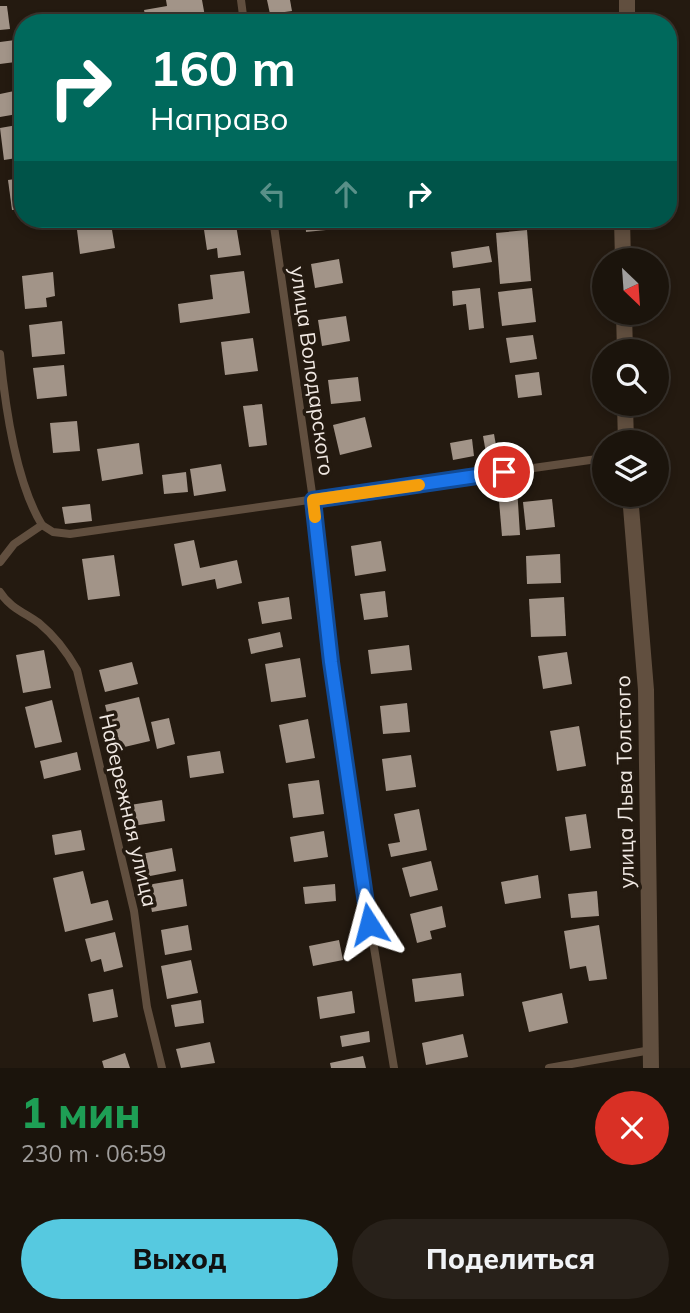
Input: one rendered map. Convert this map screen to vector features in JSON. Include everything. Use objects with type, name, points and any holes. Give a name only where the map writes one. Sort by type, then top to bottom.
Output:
[{"type":"street","points":[[622,228],[623,248]]},
{"type":"street","name":"улица Льва Толстого","points":[[631,507],[646,690],[651,1068]]},
{"type":"lane","name":"улица Володарского","points":[[273,228],[313,500],[331,662],[356,845],[394,1068]]},
{"type":"lane","points":[[0,354],[10,425],[33,511],[42,525],[53,532],[70,534],[592,460]]},
{"type":"lane","points":[[0,562],[14,544],[42,525]]},
{"type":"lane","name":"Набережная улица","points":[[0,592],[11,606],[51,633],[77,670],[134,911],[147,1007],[162,1068]]},
{"type":"lane","points":[[548,1068],[651,1050]]},
{"type":"building","points":[[166,0],[202,0],[205,14],[145,14],[144,10],[167,6]]},
{"type":"building","points":[[267,0],[290,0],[292,11],[270,14]]},
{"type":"building","points":[[0,6],[7,6],[10,29],[0,30]]},
{"type":"building","points":[[14,40],[14,62],[0,64],[0,42]]},
{"type":"building","points":[[14,91],[14,115],[0,117],[0,94]]},
{"type":"building","points":[[14,126],[14,158],[4,160],[0,128]]},
{"type":"building","points":[[14,179],[14,210],[12,210],[8,180]]},
{"type":"building","points":[[112,228],[115,248],[80,254],[77,230]]},
{"type":"building","points":[[204,228],[236,228],[241,255],[218,258],[217,248],[207,250]]},
{"type":"building","points":[[306,228],[336,228],[336,229],[306,232]]},
{"type":"building","points":[[527,230],[531,281],[500,284],[496,233]]},
{"type":"building","points":[[489,246],[492,262],[453,268],[451,252]]},
{"type":"building","points":[[339,259],[343,283],[315,288],[311,264]]},
{"type":"building","points":[[244,271],[250,313],[180,323],[178,304],[213,299],[210,275]]},
{"type":"building","points":[[53,272],[55,296],[46,298],[47,307],[25,309],[22,276]]},
{"type":"building","points":[[480,288],[484,328],[469,330],[466,304],[453,306],[452,291]]},
{"type":"building","points":[[532,288],[536,322],[502,326],[498,292]]},
{"type":"building","points":[[346,316],[350,341],[322,346],[318,320]]},
{"type":"building","points":[[62,321],[65,354],[32,357],[29,325]]},
{"type":"building","points":[[533,335],[537,359],[510,363],[506,338]]},
{"type":"building","points":[[253,338],[258,371],[225,375],[221,342]]},
{"type":"building","points":[[64,365],[67,396],[37,399],[33,368]]},
{"type":"building","points":[[539,372],[542,395],[518,398],[515,375]]},
{"type":"building","points":[[358,377],[361,401],[331,404],[328,380]]},
{"type":"building","points":[[262,404],[267,445],[249,447],[243,406]]},
{"type":"building","points":[[365,417],[372,447],[340,455],[333,425]]},
{"type":"building","points":[[77,421],[80,451],[53,453],[50,423]]},
{"type":"building","points":[[494,434],[497,451],[486,453],[483,436]]},
{"type":"building","points":[[472,439],[474,456],[453,460],[450,443]]},
{"type":"building","points":[[139,443],[143,474],[102,481],[97,449]]},
{"type":"building","points":[[221,464],[226,491],[194,496],[190,469]]},
{"type":"building","points":[[186,472],[188,492],[164,494],[162,475]]},
{"type":"building","points":[[517,487],[520,535],[502,536],[498,489]]},
{"type":"building","points":[[552,499],[555,527],[526,530],[523,502]]},
{"type":"building","points":[[90,504],[92,521],[65,524],[62,507]]},
{"type":"building","points":[[194,540],[200,568],[237,560],[242,583],[217,589],[215,579],[182,586],[174,544]]},
{"type":"building","points":[[381,541],[386,571],[355,576],[351,546]]},
{"type":"building","points":[[560,554],[561,583],[527,584],[526,556]]},
{"type":"building","points":[[114,555],[120,596],[88,600],[82,559]]},
{"type":"building","points":[[385,591],[388,617],[364,620],[360,594]]},
{"type":"building","points":[[289,597],[292,619],[262,624],[258,602]]},
{"type":"building","points":[[564,597],[566,636],[531,637],[529,599]]},
{"type":"building","points":[[280,632],[283,647],[251,654],[248,639]]},
{"type":"building","points":[[409,645],[412,670],[371,674],[368,650]]},
{"type":"building","points":[[44,650],[51,688],[23,693],[16,655]]},
{"type":"building","points":[[567,652],[572,684],[543,689],[538,656]]},
{"type":"building","points":[[300,658],[306,697],[271,702],[265,664]]},
{"type":"building","points":[[132,662],[138,684],[105,692],[99,670]]},
{"type":"building","points":[[139,697],[150,741],[116,749],[105,705]]},
{"type":"building","points":[[52,700],[62,742],[35,748],[25,707]]},
{"type":"building","points":[[407,703],[410,732],[383,734],[380,706]]},
{"type":"building","points":[[169,718],[175,744],[157,749],[151,722]]},
{"type":"building","points":[[308,719],[315,758],[286,763],[279,725]]},
{"type":"building","points":[[579,726],[586,766],[557,771],[550,731]]},
{"type":"building","points":[[220,751],[224,773],[190,778],[187,756]]},
{"type":"building","points":[[77,752],[81,770],[44,779],[40,761]]},
{"type":"building","points":[[411,755],[416,787],[386,791],[382,759]]},
{"type":"building","points":[[319,780],[324,814],[293,818],[288,784]]},
{"type":"building","points":[[162,800],[165,821],[133,826],[130,805]]},
{"type":"building","points":[[419,809],[427,850],[391,857],[388,844],[400,842],[394,814]]},
{"type":"building","points":[[586,814],[591,848],[570,851],[565,817]]},
{"type":"building","points":[[81,830],[85,850],[55,855],[52,835]]},
{"type":"building","points":[[324,831],[328,857],[294,862],[290,837]]},
{"type":"building","points":[[172,848],[176,871],[145,877],[141,854]]},
{"type":"building","points":[[431,861],[438,890],[410,897],[402,868]]},
{"type":"building","points":[[83,871],[91,904],[108,900],[113,920],[65,932],[53,878]]},
{"type":"building","points":[[538,875],[541,898],[505,904],[501,882]]},
{"type":"building","points":[[183,879],[187,906],[152,912],[147,885]]},
{"type":"building","points":[[335,884],[336,901],[305,904],[303,887]]},
{"type":"building","points":[[597,891],[599,916],[571,918],[568,894]]},
{"type":"building","points":[[442,906],[446,927],[430,931],[432,939],[417,943],[410,914]]},
{"type":"building","points":[[188,925],[192,950],[165,955],[161,930]]},
{"type":"building","points":[[599,925],[607,979],[589,981],[586,966],[570,969],[564,931]]},
{"type":"building","points":[[115,932],[123,967],[104,972],[101,959],[91,962],[85,939]]},
{"type":"building","points":[[339,940],[343,960],[313,966],[309,946]]},
{"type":"building","points":[[191,960],[198,993],[167,999],[161,966]]},
{"type":"building","points":[[461,973],[464,996],[415,1002],[412,979]]},
{"type":"building","points":[[113,989],[118,1017],[93,1022],[88,994]]},
{"type":"building","points":[[352,991],[355,1013],[320,1019],[317,997]]},
{"type":"building","points":[[562,993],[568,1023],[529,1032],[522,1002]]},
{"type":"building","points":[[201,1000],[204,1023],[175,1027],[171,1005]]},
{"type":"building","points":[[369,1031],[370,1042],[342,1047],[340,1036]]},
{"type":"building","points":[[463,1034],[468,1057],[426,1065],[422,1043]]},
{"type":"building","points":[[210,1042],[215,1063],[181,1068],[176,1049]]},
{"type":"building","points":[[125,1053],[130,1068],[104,1068],[102,1061]]},
{"type":"building","points":[[363,1056],[366,1068],[331,1068],[330,1063]]},
{"type":"slow traffic","points":[[315,517],[313,500],[419,485]]},
{"type":"route","points":[[369,924],[331,662],[313,500],[504,472]]}]
